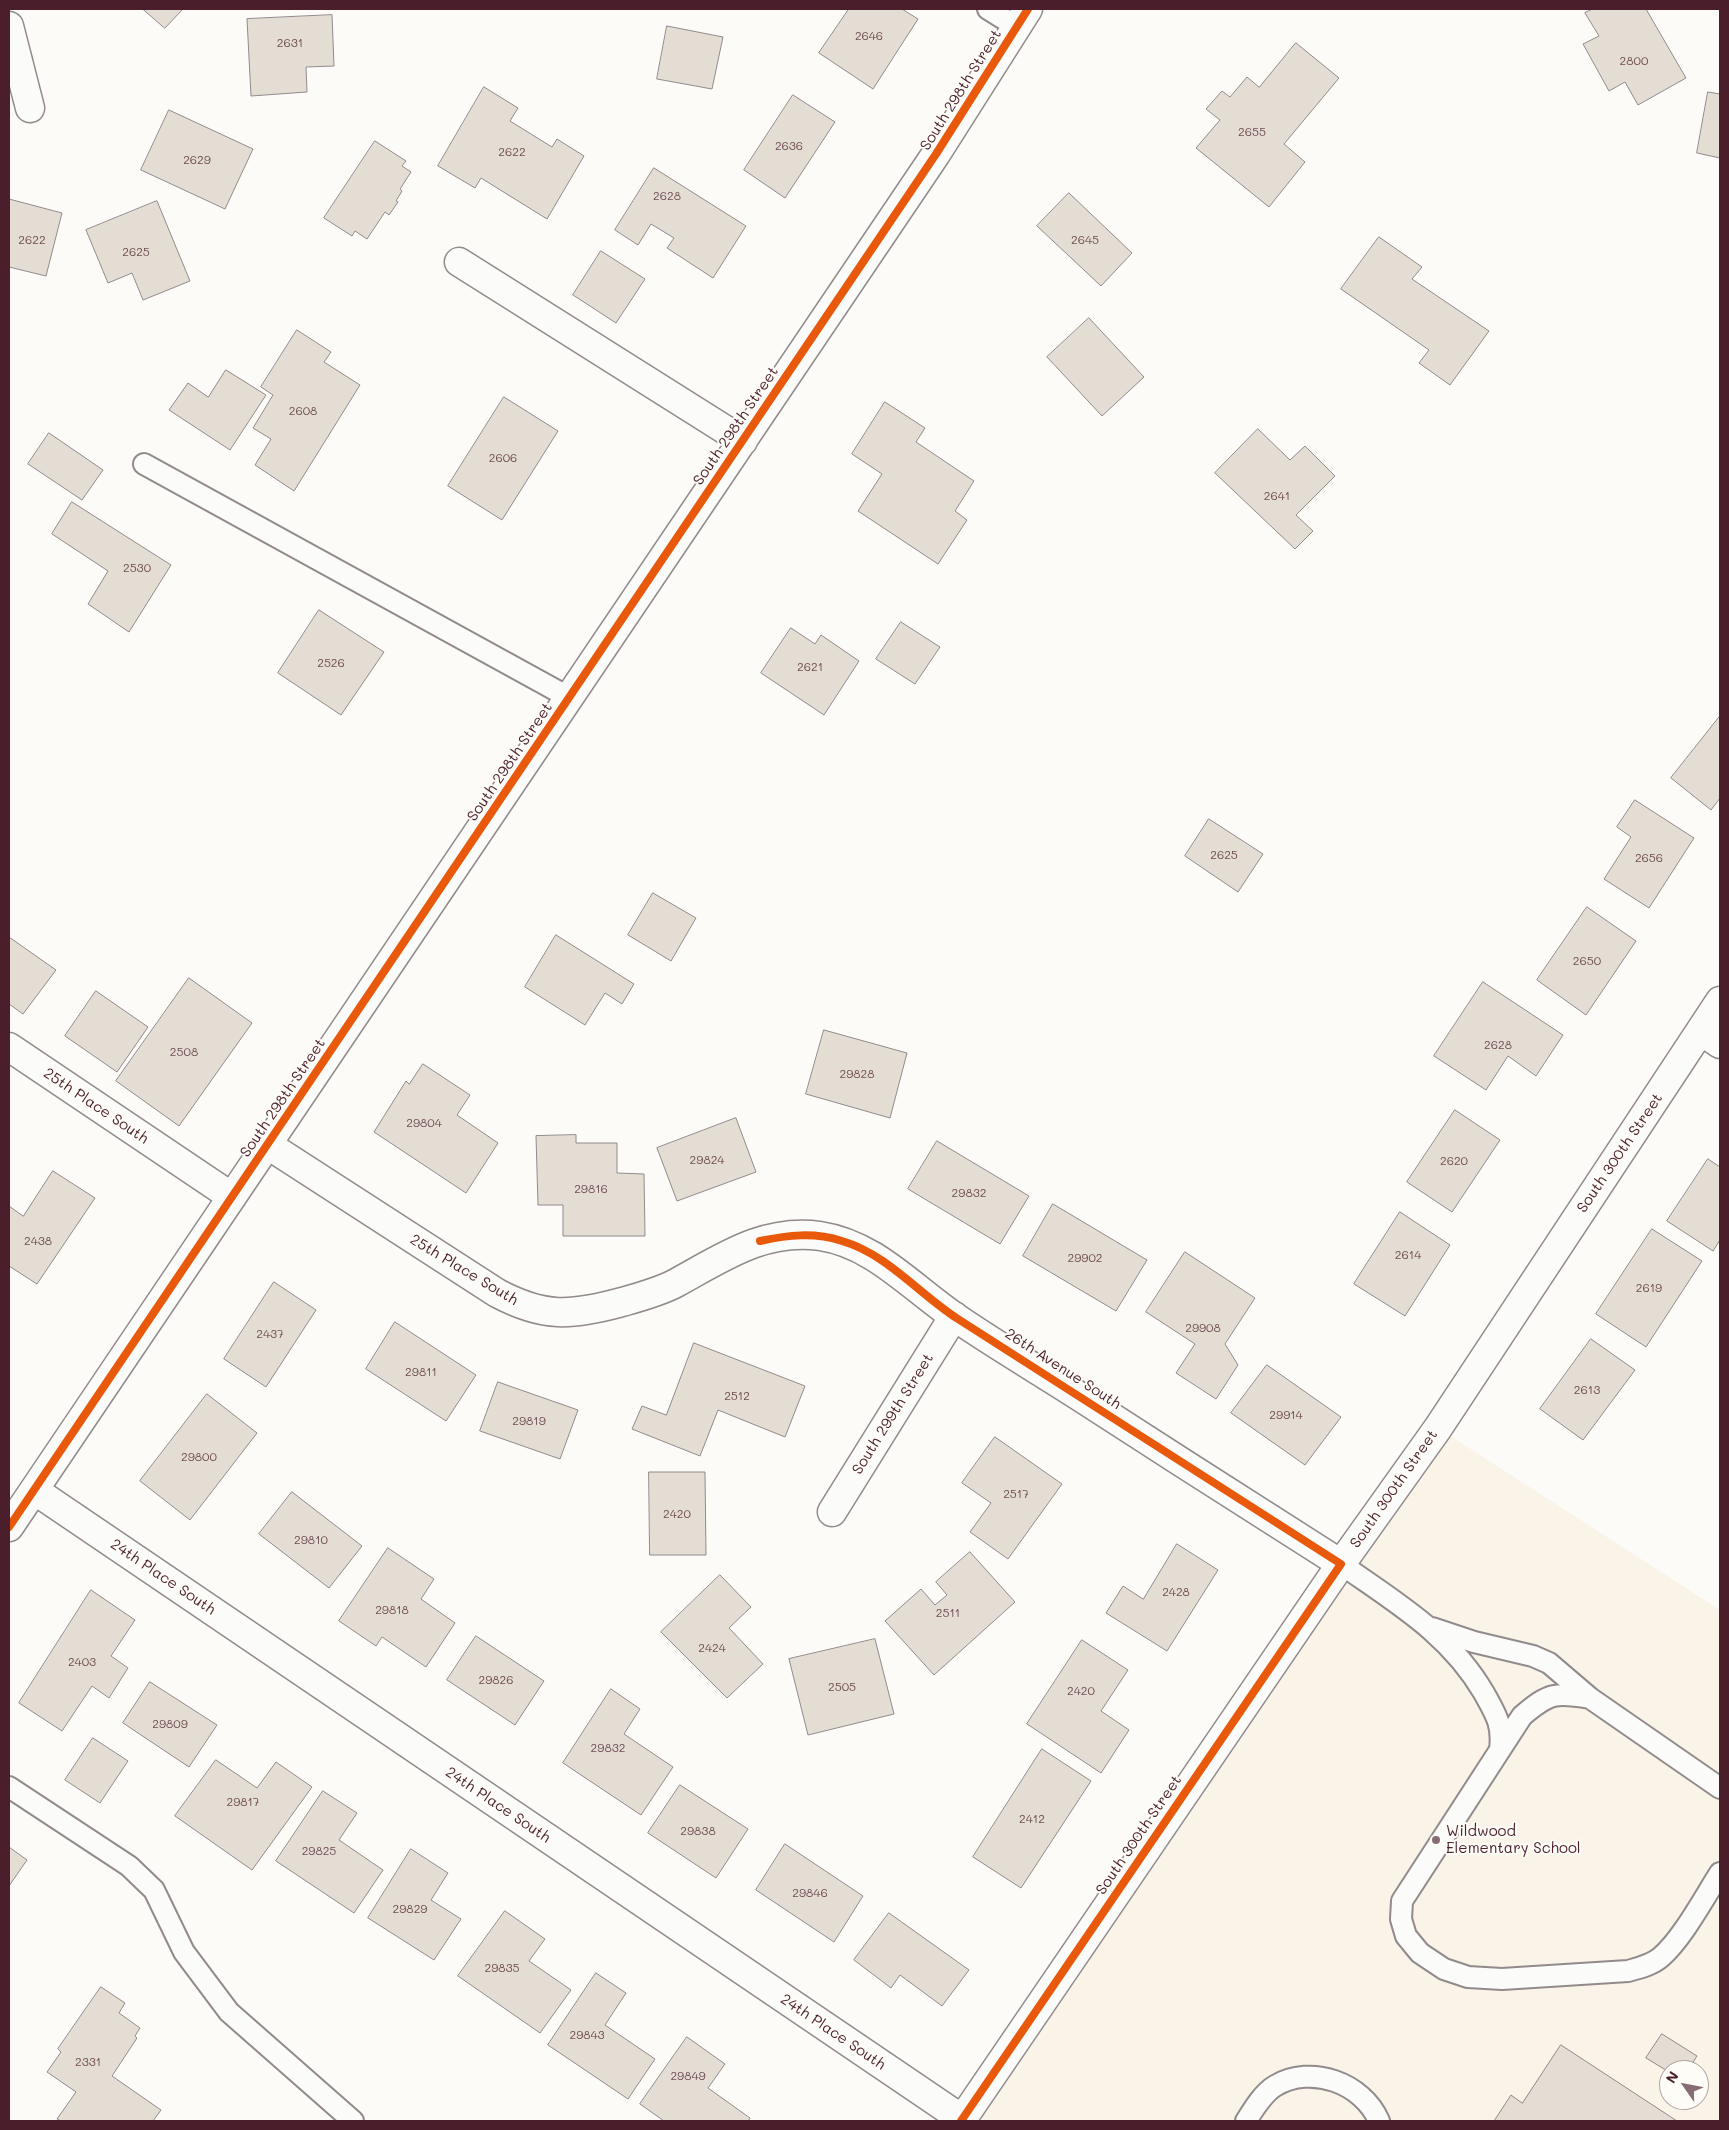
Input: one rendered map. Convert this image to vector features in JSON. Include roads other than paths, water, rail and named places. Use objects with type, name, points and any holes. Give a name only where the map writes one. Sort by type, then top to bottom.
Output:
[{"type":"street","name":"South 298th Street","points":[[9,1527],[936,154],[1023,18]]},
{"type":"street","points":[[9,26],[30,108]]},
{"type":"street","points":[[458,262],[743,441]]},
{"type":"street","name":"South 300th Street","points":[[962,2121],[1341,1564],[1710,1038],[1720,1001]]},
{"type":"street","name":"25th Place South","points":[[9,1048],[232,1197]]},
{"type":"street","name":"25th Place South","points":[[268,1145],[497,1293],[526,1307],[549,1313],[580,1313],[647,1296],[675,1284],[739,1248],[760,1240]]},
{"type":"street","name":"26th Avenue South","points":[[760,1240],[802,1234],[843,1241],[866,1251],[890,1266],[954,1316],[1341,1564]]},
{"type":"street","name":"South 299th Street","points":[[832,1512],[954,1316]]},
{"type":"street","name":"24th Place South","points":[[34,1490],[962,2121]]},
{"type":"lane","points":[[988,9],[1023,18]]},
{"type":"lane","points":[[144,464],[570,698]]},
{"type":"lane","points":[[1341,1564],[1432,1628],[1465,1662],[1499,1720],[1502,1735],[1500,1750]]},
{"type":"lane","points":[[1432,1628],[1474,1642],[1533,1656],[1548,1663],[1590,1698],[1720,1788]]},
{"type":"lane","points":[[1590,1698],[1555,1694],[1522,1716],[1402,1901],[1401,1919],[1406,1936],[1420,1953],[1444,1969],[1468,1978],[1484,1979],[1628,1971],[1645,1966],[1660,1958],[1675,1941],[1720,1873]]},
{"type":"lane","points":[[9,1787],[129,1866],[154,1890],[184,1952],[229,2012],[353,2121]]},
{"type":"lane","points":[[1246,2121],[1274,2086],[1293,2078],[1312,2076],[1326,2077],[1343,2084],[1364,2100],[1379,2121]]},
{"type":"place","name":"Wildwood Elementary School","points":[[1436,1840]]}]
